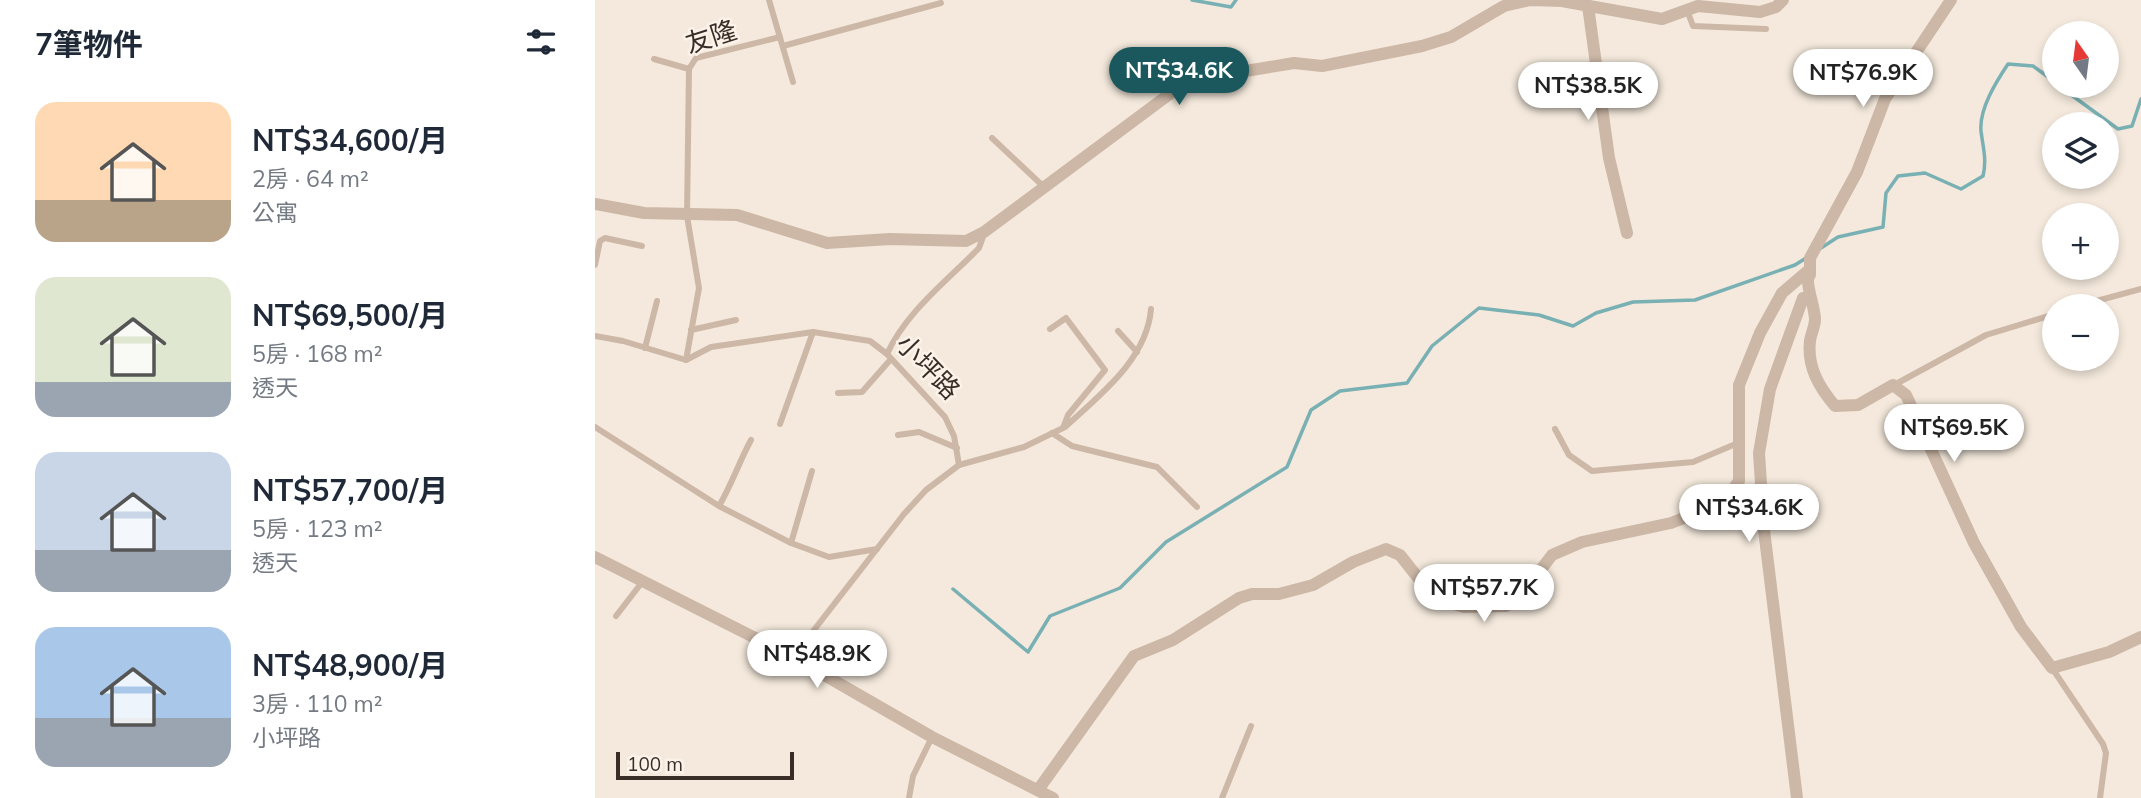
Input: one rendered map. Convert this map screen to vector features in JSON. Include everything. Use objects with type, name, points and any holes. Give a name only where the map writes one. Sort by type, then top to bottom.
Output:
[{"type":"street","points":[[595,204],[644,213],[737,215],[827,243],[890,239],[966,241],[985,232],[1179,86],[1198,79],[1294,63],[1322,66],[1422,46],[1451,37],[1504,6],[1530,0],[1588,6],[1662,19],[1686,8],[1760,12],[1776,7],[1783,0]]},
{"type":"street","points":[[1951,0],[1885,99],[1857,172],[1818,243],[1806,282],[1815,322],[1810,342],[1813,370],[1819,387],[1835,406],[1858,405],[1893,385],[1906,395],[1954,506],[2026,635],[2052,668],[2109,652],[2141,637]]},
{"type":"street","points":[[1588,6],[1609,158],[1627,233]]},
{"type":"street","points":[[1038,790],[1134,656],[1173,640],[1239,598],[1252,594],[1279,594],[1313,585],[1353,562],[1386,549],[1400,555],[1419,579],[1447,602],[1464,607],[1506,606],[1521,596],[1552,555],[1582,542],[1671,523],[1723,503],[1739,481],[1739,385],[1760,333],[1782,293],[1810,269]]},
{"type":"street","points":[[1797,798],[1764,530],[1759,453],[1770,389],[1803,298]]},
{"type":"street","points":[[595,557],[793,657],[932,737],[1053,798]]},
{"type":"lane","points":[[769,0],[793,82]]},
{"type":"lane","points":[[783,46],[941,4]]},
{"type":"lane","points":[[1686,8],[1693,26],[1766,29]]},
{"type":"lane","name":"友隆","points":[[654,59],[689,69],[697,58],[780,37]]},
{"type":"lane","points":[[595,336],[686,360],[699,289],[687,216],[689,69]]},
{"type":"lane","points":[[992,138],[1044,187]]},
{"type":"lane","points":[[838,393],[862,392],[889,356],[894,338],[979,248],[985,232]]},
{"type":"lane","points":[[595,265],[600,241],[605,238],[642,246]]},
{"type":"lane","points":[[2119,295],[2141,289]]},
{"type":"lane","points":[[645,348],[657,300]]},
{"type":"lane","points":[[793,657],[926,490],[959,465],[1024,447],[1063,428],[1137,352],[1150,329],[1151,309]]},
{"type":"lane","points":[[1050,328],[1066,318],[1105,370],[1068,415],[1063,428]]},
{"type":"lane","points":[[1893,385],[1986,335],[2042,318]]},
{"type":"lane","points":[[691,330],[736,320]]},
{"type":"lane","points":[[1118,331],[1137,352]]},
{"type":"lane","points":[[780,424],[813,332]]},
{"type":"lane","name":"小坪路","points":[[686,360],[711,346],[813,332],[870,341],[889,356],[945,417],[952,427],[959,465]]},
{"type":"lane","points":[[595,427],[719,506],[791,543],[829,557],[877,550]]},
{"type":"lane","points":[[1555,429],[1569,454],[1592,471],[1693,462],[1738,443]]},
{"type":"lane","points":[[898,435],[919,432],[957,448]]},
{"type":"lane","points":[[1052,433],[1072,446],[1157,467],[1197,507]]},
{"type":"lane","points":[[719,506],[737,477],[737,466],[751,440]]},
{"type":"lane","points":[[791,543],[812,471]]},
{"type":"lane","points":[[616,615],[643,581]]},
{"type":"lane","points":[[2052,668],[2106,752],[2100,798]]},
{"type":"lane","points":[[1222,798],[1251,726]]},
{"type":"lane","points":[[909,798],[913,776],[932,737]]},
{"type":"waterway","points":[[1192,0],[1231,7],[1236,0]]},
{"type":"waterway","points":[[1821,248],[1838,237],[1883,227],[1886,193],[1898,176],[1925,173],[1961,189],[1983,176],[1985,159],[1981,123],[1985,105],[1994,87],[2008,64],[2033,66],[2042,73]]},
{"type":"waterway","points":[[2075,98],[2118,129],[2132,126],[2141,99]]},
{"type":"waterway","points":[[953,589],[1028,652],[1050,616],[1120,588],[1166,542],[1287,467],[1311,410],[1340,391],[1407,383],[1432,346],[1479,308],[1539,315],[1573,326],[1596,313],[1633,302],[1695,300],[1795,265],[1806,258]]}]
